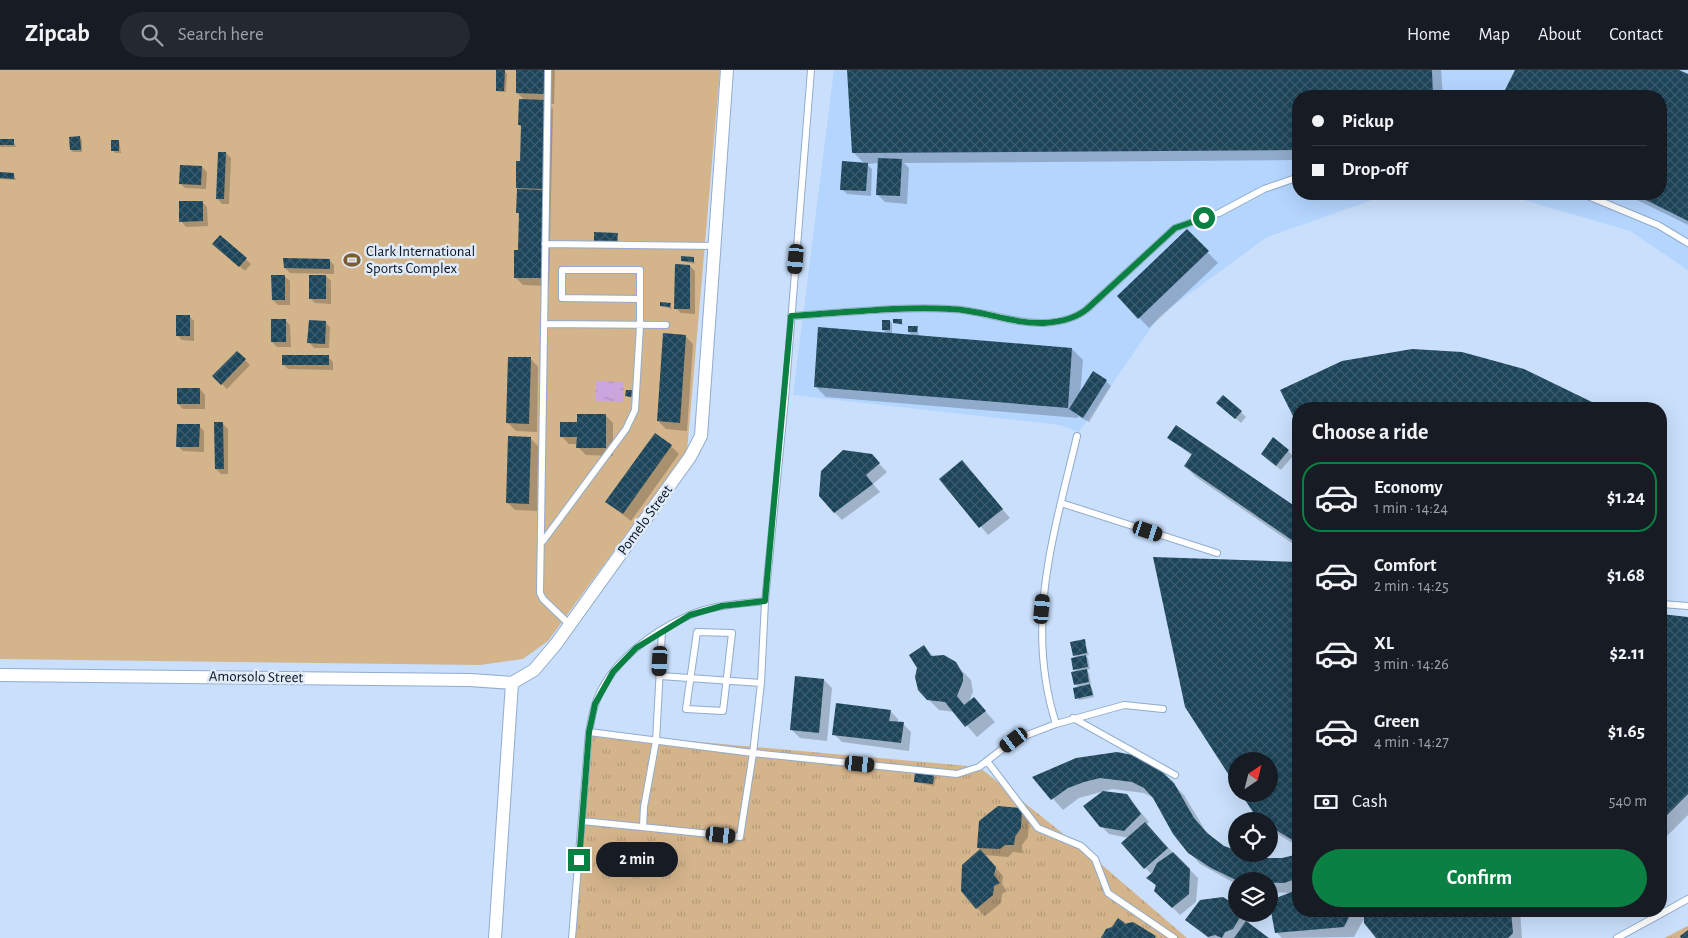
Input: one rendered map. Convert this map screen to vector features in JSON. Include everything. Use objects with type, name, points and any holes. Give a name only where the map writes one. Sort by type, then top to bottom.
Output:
[{"type":"street","name":"Pomelo Street","points":[[512,683],[534,670],[556,644],[690,457],[701,436],[727,70]]},
{"type":"street","name":"Amorsolo Street","points":[[0,675],[470,680],[512,683]]},
{"type":"street","points":[[494,938],[512,683]]},
{"type":"lane","points":[[548,70],[541,596],[569,624]]},
{"type":"lane","points":[[582,821],[740,837],[753,753],[761,683],[765,601],[811,70]]},
{"type":"lane","points":[[791,316],[911,308],[969,310],[1026,322],[1046,323],[1071,319],[1094,303],[1175,228],[1219,213],[1264,189],[1292,179]]},
{"type":"lane","points":[[1598,200],[1658,225],[1688,243]]},
{"type":"lane","points":[[545,244],[716,246]]},
{"type":"lane","points":[[542,542],[633,420],[635,410],[640,326],[640,299],[640,270],[562,270],[562,298],[640,299]]},
{"type":"lane","points":[[544,324],[666,325]]},
{"type":"lane","points":[[1056,724],[1046,684],[1042,609],[1046,565],[1076,436]]},
{"type":"lane","points":[[1061,503],[1217,553]]},
{"type":"lane","points":[[572,938],[589,732],[595,704],[613,672],[636,648],[690,615],[722,606],[765,601]]},
{"type":"lane","points":[[1667,604],[1688,606]]},
{"type":"lane","points":[[643,827],[644,807],[656,741],[662,631]]},
{"type":"lane","points":[[697,632],[732,633],[723,711],[686,709],[690,678],[697,632]]},
{"type":"lane","points":[[660,676],[761,683]]},
{"type":"lane","points":[[589,732],[753,753],[957,774],[978,768],[1014,740],[1073,718],[1124,705],[1163,710]]},
{"type":"lane","points":[[1073,718],[1175,775]]},
{"type":"lane","points":[[987,761],[1038,828],[1081,846],[1095,859],[1108,893],[1174,938]]},
{"type":"lane","points":[[1667,911],[1688,900]]},
{"type":"lane","points":[[1617,938],[1656,917]]},
{"type":"shaded area","points":[[834,70],[1688,70],[1688,270],[1630,231],[1524,200],[1667,200],[1667,90],[1292,90],[1292,200],[1372,200],[1267,237],[1159,316],[1079,432],[1060,425],[793,395]]},
{"type":"green space","name":"Clark International Sports Complex","points":[[0,70],[720,70],[687,451],[548,641],[523,659],[480,665],[0,659]]},
{"type":"green space","points":[[589,732],[979,767],[1095,859],[1187,938],[571,938]]},
{"type":"green space","points":[[1688,926],[1688,938],[1664,938]]},
{"type":"water","points":[[596,381],[624,382],[623,402],[595,401]]},
{"type":"building","points":[[496,70],[505,70],[504,91],[496,91]]},
{"type":"building","points":[[516,70],[544,70],[544,94],[516,93]]},
{"type":"building","points":[[847,70],[1432,70],[1433,90],[1292,90],[1292,150],[852,153]]},
{"type":"building","points":[[1515,70],[1679,70],[1688,74],[1688,221],[1646,200],[1667,200],[1667,90],[1505,90]]},
{"type":"building","points":[[519,99],[546,100],[543,189],[516,188],[516,161],[520,161],[521,125],[518,125]]},
{"type":"building","points":[[80,136],[81,150],[70,150],[69,137]]},
{"type":"building","points":[[0,139],[14,139],[14,145],[0,145]]},
{"type":"building","points":[[111,140],[119,140],[119,151],[111,151]]},
{"type":"building","points":[[218,152],[226,152],[224,199],[216,199]]},
{"type":"building","points":[[878,158],[902,159],[900,196],[876,195]]},
{"type":"building","points":[[842,161],[868,163],[866,191],[840,190]]},
{"type":"building","points":[[180,165],[202,166],[201,185],[179,184]]},
{"type":"building","points":[[0,172],[14,173],[14,179],[0,178]]},
{"type":"building","points":[[517,189],[544,190],[542,278],[514,278],[514,250],[518,250],[519,213],[516,213]]},
{"type":"building","points":[[179,201],[203,201],[203,221],[179,222]]},
{"type":"building","points":[[1187,229],[1209,251],[1138,319],[1117,296]]},
{"type":"building","points":[[594,232],[618,233],[617,241],[594,241]]},
{"type":"building","points":[[220,235],[247,258],[239,267],[212,244]]},
{"type":"building","points":[[681,256],[694,257],[694,262],[681,261]]},
{"type":"building","points":[[283,258],[330,259],[330,269],[284,268]]},
{"type":"building","points":[[675,264],[690,265],[690,309],[674,309]]},
{"type":"building","points":[[271,275],[285,275],[285,300],[272,300]]},
{"type":"building","points":[[309,275],[326,275],[326,299],[309,299]]},
{"type":"building","points":[[660,302],[671,303],[670,307],[660,306]]},
{"type":"building","points":[[176,315],[190,315],[190,336],[176,336]]},
{"type":"building","points":[[271,319],[286,319],[286,342],[271,342]]},
{"type":"building","points":[[893,319],[902,319],[902,324],[893,323]]},
{"type":"building","points":[[309,320],[326,321],[325,344],[307,343]]},
{"type":"building","points":[[882,320],[890,320],[890,330],[882,330]]},
{"type":"building","points":[[908,326],[918,326],[917,332],[908,332]]},
{"type":"building","points":[[818,327],[1072,348],[1068,408],[814,387]]},
{"type":"building","points":[[663,333],[686,335],[680,423],[657,421]]},
{"type":"building","points":[[1412,349],[1462,352],[1524,369],[1592,402],[1292,402],[1292,414],[1280,390],[1342,361]]},
{"type":"building","points":[[237,351],[246,359],[221,385],[212,376]]},
{"type":"building","points":[[282,355],[329,355],[329,365],[282,365]]},
{"type":"building","points":[[508,357],[531,357],[529,424],[506,423]]},
{"type":"building","points":[[1093,371],[1107,380],[1083,418],[1069,409]]},
{"type":"building","points":[[177,388],[200,388],[200,404],[177,404]]},
{"type":"building","points":[[626,390],[632,390],[631,397],[625,396]]},
{"type":"building","points":[[1223,395],[1242,411],[1235,419],[1216,403]]},
{"type":"building","points":[[577,414],[606,414],[606,448],[576,448],[577,437],[560,437],[560,422],[577,422]]},
{"type":"building","points":[[214,422],[223,422],[224,469],[215,469]]},
{"type":"building","points":[[177,424],[200,424],[199,447],[176,447]]},
{"type":"building","points":[[1176,425],[1292,504],[1292,540],[1184,466],[1192,454],[1167,438]]},
{"type":"building","points":[[655,433],[672,445],[623,514],[605,502]]},
{"type":"building","points":[[508,436],[531,437],[529,504],[506,503]]},
{"type":"building","points":[[1273,437],[1289,450],[1276,466],[1261,454]]},
{"type":"building","points":[[843,450],[872,454],[880,463],[866,475],[873,484],[834,513],[819,496],[821,471]]},
{"type":"building","points":[[962,460],[1003,509],[979,528],[939,479]]},
{"type":"building","points":[[1153,557],[1292,562],[1292,840],[1278,831],[1278,812],[1253,812],[1246,802],[1278,802],[1278,752],[1228,752],[1228,774],[1185,707]]},
{"type":"building","points":[[1667,615],[1688,617],[1688,794],[1667,815]]},
{"type":"building","points":[[1085,639],[1087,653],[1073,656],[1070,642]]},
{"type":"building","points":[[924,645],[931,656],[944,655],[956,662],[963,674],[963,681],[957,696],[964,705],[974,697],[986,711],[965,727],[945,702],[927,700],[918,690],[915,677],[917,668],[909,655]]},
{"type":"building","points":[[1086,655],[1088,667],[1073,670],[1071,658]]},
{"type":"building","points":[[1087,669],[1089,682],[1074,685],[1071,672]]},
{"type":"building","points":[[795,676],[824,679],[819,733],[790,730]]},
{"type":"building","points":[[1090,684],[1093,695],[1075,699],[1073,688]]},
{"type":"building","points":[[836,703],[891,710],[889,721],[904,722],[901,743],[832,735]]},
{"type":"building","points":[[1117,752],[1138,756],[1156,766],[1174,783],[1194,818],[1207,833],[1228,847],[1228,862],[1278,862],[1278,858],[1292,856],[1292,880],[1278,883],[1278,872],[1228,872],[1228,876],[1211,868],[1188,853],[1173,834],[1153,798],[1144,788],[1132,782],[1100,778],[1068,788],[1051,800],[1032,777],[1076,758]]},
{"type":"building","points":[[915,771],[934,773],[933,784],[914,782]]},
{"type":"building","points":[[1103,791],[1127,794],[1141,814],[1124,831],[1100,827],[1083,806]]},
{"type":"building","points":[[998,806],[1022,808],[1021,828],[1015,837],[1014,845],[1005,845],[1000,849],[977,848],[979,821]]},
{"type":"building","points":[[1145,822],[1168,848],[1144,869],[1121,843]]},
{"type":"building","points":[[980,849],[996,867],[994,875],[1000,883],[994,886],[993,895],[976,909],[961,891],[962,865]]},
{"type":"building","points":[[1173,852],[1190,869],[1189,894],[1172,908],[1154,891],[1156,885],[1146,878],[1152,873],[1157,863]]},
{"type":"building","points":[[1292,892],[1292,917],[1349,917],[1344,927],[1275,933],[1273,922],[1278,922],[1278,897]]},
{"type":"building","points":[[1223,897],[1228,900],[1228,922],[1237,922],[1233,929],[1225,932],[1222,938],[1215,935],[1208,937],[1185,920],[1200,900]]},
{"type":"building","points":[[1364,917],[1512,917],[1513,933],[1508,938],[1376,938],[1364,923]]},
{"type":"building","points":[[1118,918],[1124,924],[1133,922],[1156,936],[1155,938],[1101,938],[1106,929],[1112,927]]},
{"type":"building","points":[[1245,922],[1247,922],[1269,938],[1234,938]]},
{"type":"building","points":[[1688,930],[1688,938],[1681,938],[1680,936]]},
{"type":"place","name":"Clark International Sports Complex","points":[[352,260]]},
{"type":"route","points":[[579,860],[589,732],[595,704],[613,672],[636,648],[690,615],[722,606],[765,601],[791,316],[911,308],[950,308],[1026,322],[1046,323],[1071,319],[1087,309],[1175,228],[1204,218]]}]
